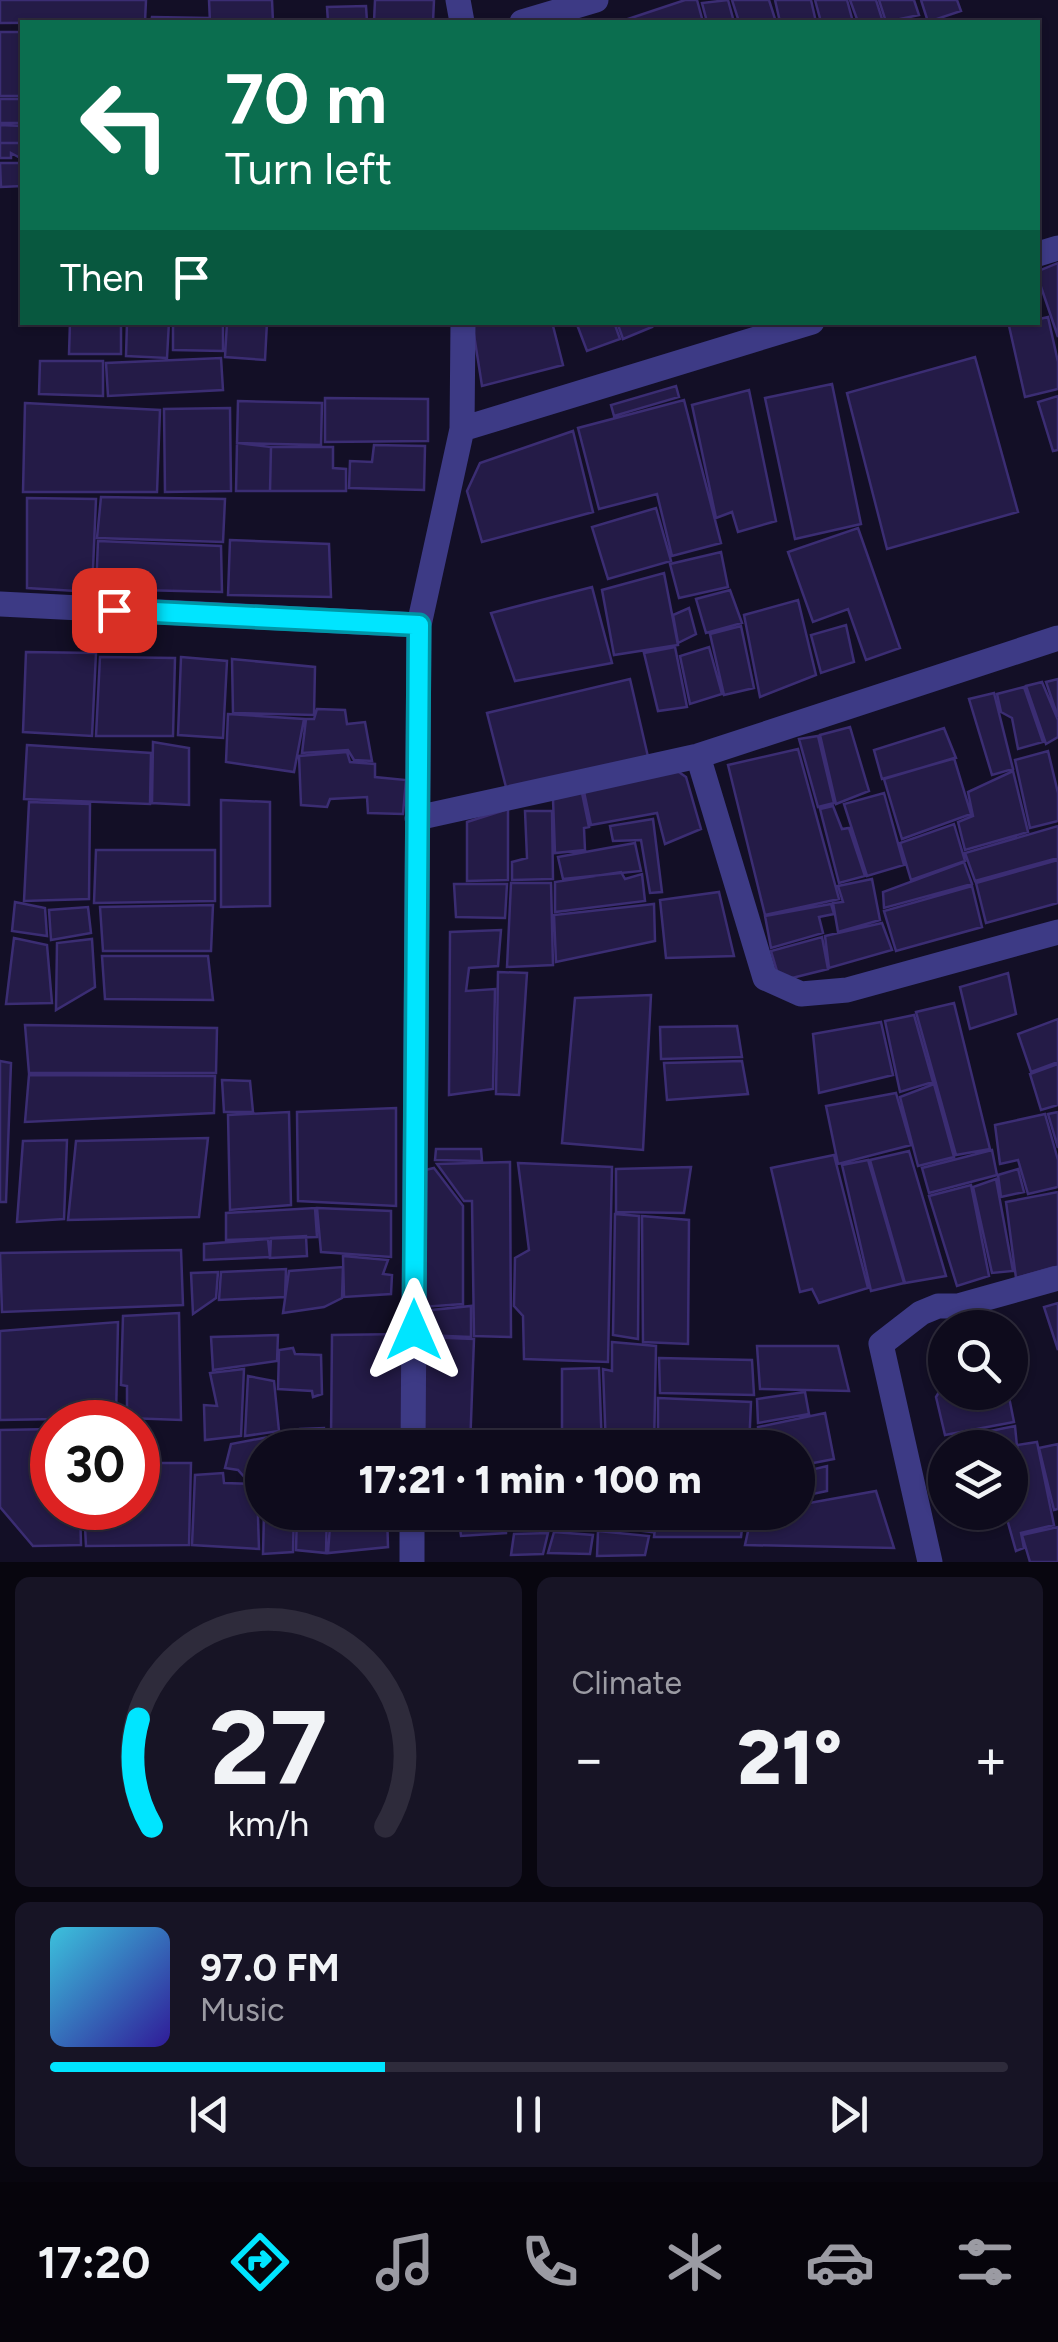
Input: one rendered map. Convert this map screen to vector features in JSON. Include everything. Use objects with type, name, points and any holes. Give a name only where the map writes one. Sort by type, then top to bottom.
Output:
[{"type":"street","points":[[529,20],[596,0]]},
{"type":"street","points":[[413,1430],[419,625],[462,429],[463,325]]},
{"type":"street","points":[[462,429],[802,325]]},
{"type":"street","points":[[0,604],[419,625]]},
{"type":"street","points":[[418,818],[698,756],[1058,638]]},
{"type":"street","points":[[698,756],[765,978],[801,994],[847,990],[1058,932]]},
{"type":"street","points":[[930,1562],[881,1344],[921,1313],[938,1306],[958,1306],[1058,1278]]},
{"type":"street","points":[[412,1530],[412,1562]]},
{"type":"building","points":[[0,0],[146,0],[145,20],[0,23]]},
{"type":"building","points":[[209,0],[272,0],[273,20],[210,20]]},
{"type":"building","points":[[375,0],[434,0],[433,20],[374,20]]},
{"type":"building","points":[[685,0],[697,0],[702,20],[625,20]]},
{"type":"building","points":[[728,0],[733,20],[706,20],[702,3]]},
{"type":"building","points":[[732,0],[769,0],[775,20],[738,20]]},
{"type":"building","points":[[775,0],[811,0],[816,20],[780,20]]},
{"type":"building","points":[[815,0],[847,0],[852,20],[820,20]]},
{"type":"building","points":[[850,0],[876,0],[882,20],[857,20]]},
{"type":"building","points":[[879,0],[914,0],[919,15],[885,20]]},
{"type":"building","points":[[921,0],[957,0],[961,11],[927,20]]},
{"type":"building","points":[[366,6],[367,20],[328,20],[327,7]]},
{"type":"building","points":[[152,17],[209,18],[209,20],[151,20]]},
{"type":"building","points":[[0,32],[20,32],[20,96],[0,96]]},
{"type":"building","points":[[0,99],[20,99],[20,123],[0,123]]},
{"type":"building","points":[[0,125],[20,126],[20,143],[0,143]]},
{"type":"building","points":[[0,143],[20,143],[20,158],[11,153],[11,158],[0,158]]},
{"type":"building","points":[[0,163],[20,163],[20,186],[1,187]]},
{"type":"building","points":[[1058,263],[1058,337],[1040,284],[1040,270]]},
{"type":"building","points":[[1048,317],[1058,362],[1058,389],[1025,397],[1009,326],[1040,325],[1040,319]]},
{"type":"building","points":[[70,325],[121,325],[121,354],[69,354]]},
{"type":"building","points":[[127,325],[169,325],[167,358],[126,356]]},
{"type":"building","points":[[173,325],[223,325],[223,351],[173,350]]},
{"type":"building","points":[[227,325],[267,325],[265,360],[225,357]]},
{"type":"building","points":[[472,325],[553,325],[563,365],[482,386]]},
{"type":"building","points":[[577,325],[615,325],[620,339],[587,351]]},
{"type":"building","points":[[618,325],[651,325],[652,327],[623,339]]},
{"type":"building","points":[[975,357],[1018,512],[887,549],[847,393]]},
{"type":"building","points":[[221,358],[223,390],[108,396],[106,363]]},
{"type":"building","points":[[40,361],[103,361],[103,396],[39,394]]},
{"type":"building","points":[[832,384],[861,524],[795,539],[765,398]]},
{"type":"building","points":[[676,386],[679,397],[614,416],[611,405]]},
{"type":"building","points":[[749,390],[776,521],[738,532],[732,512],[716,518],[692,405]]},
{"type":"building","points":[[1058,396],[1058,450],[1053,451],[1038,402]]},
{"type":"building","points":[[325,398],[428,399],[428,441],[325,442]]},
{"type":"building","points":[[684,400],[721,543],[672,556],[657,494],[599,509],[578,428]]},
{"type":"building","points":[[238,401],[322,403],[321,445],[237,443]]},
{"type":"building","points":[[25,403],[160,410],[157,492],[23,492]]},
{"type":"building","points":[[230,408],[231,491],[165,492],[164,409]]},
{"type":"building","points":[[573,431],[593,512],[482,542],[467,491],[480,463]]},
{"type":"building","points":[[237,443],[271,447],[270,491],[236,491]]},
{"type":"building","points":[[374,445],[425,446],[424,490],[349,488],[350,461],[372,462]]},
{"type":"building","points":[[271,447],[333,447],[333,468],[346,469],[346,491],[270,491]]},
{"type":"building","points":[[101,497],[225,499],[223,542],[97,538]]},
{"type":"building","points":[[27,498],[96,499],[92,592],[27,588]]},
{"type":"building","points":[[656,508],[671,561],[608,579],[592,527]]},
{"type":"building","points":[[858,528],[900,648],[866,660],[848,609],[813,622],[788,552]]},
{"type":"building","points":[[230,540],[329,544],[331,597],[228,595]]},
{"type":"building","points":[[98,541],[221,546],[222,592],[96,589]]},
{"type":"building","points":[[721,552],[728,587],[679,598],[670,564]]},
{"type":"building","points":[[664,573],[678,645],[614,655],[602,590]]},
{"type":"building","points":[[592,587],[612,663],[515,681],[491,613]]},
{"type":"building","points":[[730,590],[742,623],[706,633],[696,599]]},
{"type":"building","points":[[798,600],[816,675],[760,697],[744,615]]},
{"type":"building","points":[[689,608],[696,634],[678,643],[673,615]]},
{"type":"building","points":[[846,625],[854,662],[821,673],[811,635]]},
{"type":"building","points":[[741,626],[754,688],[724,695],[710,634]]},
{"type":"building","points":[[675,647],[687,707],[658,711],[644,653]]},
{"type":"building","points":[[709,647],[722,694],[690,704],[680,656]]},
{"type":"building","points":[[26,652],[96,653],[92,736],[23,732]]},
{"type":"building","points":[[100,657],[175,658],[173,736],[96,736]]},
{"type":"building","points":[[181,657],[227,661],[223,738],[178,735]]},
{"type":"building","points":[[232,659],[315,667],[314,715],[233,713]]},
{"type":"building","points":[[630,679],[649,761],[507,791],[487,713]]},
{"type":"building","points":[[1058,679],[1058,717],[1046,682]]},
{"type":"building","points":[[1042,682],[1058,720],[1058,737],[1046,744],[1026,686]]},
{"type":"building","points":[[1024,687],[1043,742],[1018,749],[1012,718],[1001,712],[997,694]]},
{"type":"building","points":[[994,693],[1013,769],[992,775],[969,699]]},
{"type":"building","points":[[317,709],[345,710],[347,724],[365,722],[372,761],[354,760],[348,750],[302,753],[306,719],[314,719]]},
{"type":"building","points":[[228,714],[304,719],[294,772],[226,762]]},
{"type":"building","points":[[850,727],[869,791],[836,804],[820,735]]},
{"type":"building","points":[[944,728],[956,758],[882,779],[874,750]]},
{"type":"building","points":[[818,736],[834,803],[818,807],[799,739]]},
{"type":"building","points":[[153,742],[189,748],[189,805],[152,803]]},
{"type":"building","points":[[27,745],[151,753],[150,804],[24,799]]},
{"type":"building","points":[[798,749],[839,899],[765,915],[728,765]]},
{"type":"building","points":[[1048,751],[1058,793],[1058,821],[1030,828],[1015,760]]},
{"type":"building","points":[[347,752],[350,762],[375,764],[375,777],[406,780],[403,814],[368,813],[367,797],[330,799],[327,807],[301,805],[299,756]]},
{"type":"building","points":[[954,758],[971,814],[902,839],[884,779]]},
{"type":"building","points":[[673,768],[686,777],[701,829],[665,844],[657,813],[591,825],[583,787]]},
{"type":"building","points":[[1013,771],[1028,832],[965,850],[958,822],[973,816],[968,792]]},
{"type":"building","points":[[581,788],[589,827],[584,828],[585,850],[555,853],[553,799]]},
{"type":"building","points":[[884,793],[904,865],[867,876],[844,804]]},
{"type":"building","points":[[221,800],[270,802],[270,906],[221,907]]},
{"type":"building","points":[[29,802],[90,804],[89,899],[24,901]]},
{"type":"building","points":[[833,806],[842,829],[849,828],[865,876],[839,883],[820,809]]},
{"type":"building","points":[[508,809],[508,880],[467,881],[467,822]]},
{"type":"building","points":[[525,811],[552,811],[553,879],[512,880],[512,862],[527,858]]},
{"type":"building","points":[[653,819],[662,892],[650,893],[641,840],[613,841],[610,826]]},
{"type":"building","points":[[954,824],[965,861],[911,880],[900,843]]},
{"type":"building","points":[[1058,826],[1058,858],[975,881],[965,853]]},
{"type":"building","points":[[635,843],[641,871],[563,879],[558,857]]},
{"type":"building","points":[[96,850],[215,850],[215,901],[94,903]]},
{"type":"building","points":[[1058,860],[1058,903],[986,923],[976,883]]},
{"type":"building","points":[[964,862],[972,884],[884,908],[883,892]]},
{"type":"building","points":[[621,872],[625,879],[642,874],[645,901],[555,912],[555,882]]},
{"type":"building","points":[[872,879],[880,920],[838,932],[833,903],[843,902],[838,886]]},
{"type":"building","points":[[511,883],[551,883],[553,965],[507,967]]},
{"type":"building","points":[[454,884],[507,884],[505,918],[456,917]]},
{"type":"building","points":[[972,886],[982,927],[896,951],[884,911]]},
{"type":"building","points":[[719,892],[734,956],[666,958],[660,900]]},
{"type":"building","points":[[15,902],[45,908],[47,936],[12,931]]},
{"type":"building","points":[[654,904],[655,941],[556,962],[554,915]]},
{"type":"building","points":[[831,904],[834,914],[819,917],[823,933],[771,948],[765,916]]},
{"type":"building","points":[[213,905],[211,951],[103,951],[100,907]]},
{"type":"building","points":[[88,907],[91,933],[51,940],[49,910]]},
{"type":"building","points":[[882,923],[892,950],[829,968],[825,936]]},
{"type":"building","points":[[501,930],[498,966],[469,968],[466,991],[495,989],[493,1089],[449,1095],[450,932]]},
{"type":"building","points":[[822,937],[828,969],[780,981],[771,951]]},
{"type":"building","points":[[14,938],[47,945],[52,1003],[6,1004]]},
{"type":"building","points":[[92,939],[95,987],[56,1010],[57,943]]},
{"type":"building","points":[[102,956],[208,956],[213,1000],[105,999]]},
{"type":"building","points":[[498,972],[527,973],[519,1095],[496,1094]]},
{"type":"building","points":[[1008,973],[1016,1014],[970,1029],[960,987]]},
{"type":"building","points":[[651,995],[643,1150],[562,1143],[575,998]]},
{"type":"building","points":[[954,1003],[990,1149],[956,1155],[916,1012]]},
{"type":"building","points":[[914,1015],[933,1082],[900,1092],[885,1021]]},
{"type":"building","points":[[1058,1019],[1058,1062],[1031,1072],[1018,1034]]},
{"type":"building","points":[[881,1022],[893,1075],[819,1093],[813,1034]]},
{"type":"building","points":[[25,1025],[217,1028],[216,1073],[29,1073]]},
{"type":"building","points":[[737,1026],[742,1057],[661,1059],[660,1027]]},
{"type":"building","points":[[0,1061],[11,1063],[6,1202],[0,1202]]},
{"type":"building","points":[[742,1061],[748,1094],[667,1100],[664,1063]]},
{"type":"building","points":[[1058,1064],[1058,1105],[1041,1110],[1030,1074]]},
{"type":"building","points":[[29,1075],[215,1076],[214,1113],[25,1122]]},
{"type":"building","points":[[222,1080],[250,1081],[253,1112],[224,1112]]},
{"type":"building","points":[[934,1084],[954,1157],[918,1166],[900,1097]]},
{"type":"building","points":[[896,1093],[911,1145],[838,1164],[826,1106]]},
{"type":"building","points":[[396,1108],[396,1206],[298,1201],[297,1112]]},
{"type":"building","points":[[289,1112],[291,1205],[230,1210],[228,1115]]},
{"type":"building","points":[[1058,1112],[1058,1148],[1048,1114]]},
{"type":"building","points":[[1045,1114],[1058,1160],[1058,1187],[1028,1194],[1018,1160],[1000,1164],[995,1125]]},
{"type":"building","points":[[208,1138],[199,1217],[68,1220],[76,1141]]},
{"type":"building","points":[[67,1140],[64,1219],[17,1222],[23,1141]]},
{"type":"building","points":[[436,1149],[481,1149],[482,1161],[435,1160]]},
{"type":"building","points":[[992,1150],[997,1175],[929,1193],[922,1168]]},
{"type":"building","points":[[909,1151],[946,1276],[905,1283],[870,1160]]},
{"type":"building","points":[[834,1155],[868,1288],[819,1303],[812,1289],[800,1292],[771,1168]]},
{"type":"building","points":[[868,1160],[904,1283],[871,1291],[842,1165]]},
{"type":"building","points":[[510,1162],[511,1337],[474,1336],[472,1201],[464,1201],[437,1164]]},
{"type":"building","points":[[518,1163],[612,1167],[608,1362],[524,1359],[523,1316],[514,1306],[515,1258],[529,1250]]},
{"type":"building","points":[[691,1167],[684,1213],[616,1212],[616,1169]]},
{"type":"building","points":[[434,1168],[463,1206],[463,1304],[422,1307],[421,1171]]},
{"type":"building","points":[[1018,1169],[1024,1192],[1001,1197],[998,1175]]},
{"type":"building","points":[[996,1179],[1013,1271],[992,1273],[973,1187]]},
{"type":"building","points":[[971,1185],[989,1276],[957,1286],[929,1196]]},
{"type":"building","points":[[1058,1192],[1058,1266],[1016,1278],[1006,1202]]},
{"type":"building","points":[[315,1208],[317,1237],[226,1240],[226,1213]]},
{"type":"building","points":[[317,1208],[391,1211],[391,1257],[321,1252]]},
{"type":"building","points":[[615,1214],[639,1216],[638,1339],[613,1335]]},
{"type":"building","points":[[642,1216],[689,1220],[688,1344],[643,1342]]},
{"type":"building","points":[[306,1236],[307,1256],[270,1258],[271,1238]]},
{"type":"building","points":[[268,1239],[270,1257],[204,1260],[204,1244]]},
{"type":"building","points":[[181,1250],[183,1305],[2,1312],[0,1253]]},
{"type":"building","points":[[343,1256],[388,1260],[383,1274],[392,1275],[391,1294],[344,1297]]},
{"type":"building","points":[[343,1267],[342,1298],[324,1307],[283,1313],[289,1271]]},
{"type":"building","points":[[286,1269],[285,1297],[219,1300],[221,1272]]},
{"type":"building","points":[[218,1272],[216,1298],[193,1314],[191,1273]]},
{"type":"building","points":[[1058,1303],[1058,1350],[1044,1307]]},
{"type":"building","points":[[471,1306],[471,1337],[422,1335],[422,1311]]},
{"type":"building","points":[[179,1313],[181,1420],[160,1419],[160,1400],[127,1400],[127,1386],[121,1385],[123,1316]]},
{"type":"building","points":[[118,1322],[116,1400],[30,1400],[30,1419],[0,1420],[0,1331]]},
{"type":"building","points":[[405,1334],[407,1430],[331,1430],[332,1335]]},
{"type":"building","points":[[278,1335],[277,1361],[213,1370],[211,1337]]},
{"type":"building","points":[[423,1337],[474,1339],[471,1430],[422,1430]]},
{"type":"building","points":[[612,1342],[656,1346],[654,1430],[605,1430],[603,1369],[612,1371]]},
{"type":"building","points":[[757,1346],[838,1346],[849,1391],[760,1389]]},
{"type":"building","points":[[293,1348],[295,1354],[321,1355],[322,1394],[313,1397],[312,1391],[278,1389],[279,1350]]},
{"type":"building","points":[[659,1358],[752,1360],[754,1395],[660,1393]]},
{"type":"building","points":[[599,1368],[601,1430],[562,1430],[562,1369]]},
{"type":"building","points":[[244,1369],[241,1436],[205,1440],[204,1405],[217,1406],[210,1373]]},
{"type":"building","points":[[248,1376],[274,1381],[279,1430],[245,1430]]},
{"type":"building","points":[[805,1392],[809,1414],[758,1423],[757,1399]]},
{"type":"building","points":[[658,1398],[751,1402],[750,1430],[658,1430]]},
{"type":"building","points":[[939,1410],[1012,1410],[1014,1422],[972,1430],[944,1430]]},
{"type":"building","points":[[825,1413],[834,1459],[815,1463],[815,1430],[758,1427]]},
{"type":"building","points":[[30,1429],[30,1530],[81,1530],[81,1545],[33,1546],[0,1507],[0,1430]]},
{"type":"building","points":[[245,1441],[245,1478],[238,1470],[225,1468],[231,1444]]},
{"type":"building","points":[[1037,1442],[1054,1525],[1021,1533],[1024,1548],[1016,1551],[1010,1530],[1028,1530],[1028,1443]]},
{"type":"building","points":[[1058,1444],[1058,1509],[1054,1510],[1039,1448]]},
{"type":"building","points":[[160,1463],[191,1463],[189,1545],[86,1546],[85,1530],[160,1530]]},
{"type":"building","points":[[827,1466],[827,1491],[815,1493],[815,1469]]},
{"type":"building","points":[[223,1473],[224,1483],[245,1484],[245,1530],[258,1530],[259,1549],[192,1545],[195,1475]]},
{"type":"building","points":[[876,1491],[894,1548],[745,1545],[748,1530],[815,1530],[815,1502]]},
{"type":"building","points":[[1058,1527],[1058,1562],[1030,1562],[1022,1535]]},
{"type":"building","points":[[264,1530],[294,1530],[293,1552],[263,1554]]},
{"type":"building","points":[[297,1530],[327,1530],[326,1553],[296,1550]]},
{"type":"building","points":[[330,1530],[388,1530],[388,1547],[328,1553]]},
{"type":"building","points":[[460,1530],[506,1530],[506,1533],[461,1536]]},
{"type":"building","points":[[655,1530],[742,1530],[741,1537],[654,1537]]},
{"type":"building","points":[[598,1531],[649,1536],[645,1555],[597,1556]]},
{"type":"building","points":[[554,1532],[593,1535],[590,1554],[548,1553]]},
{"type":"building","points":[[548,1533],[543,1554],[511,1555],[514,1534]]},
{"type":"route","points":[[114,610],[419,625],[414,1330]]}]
